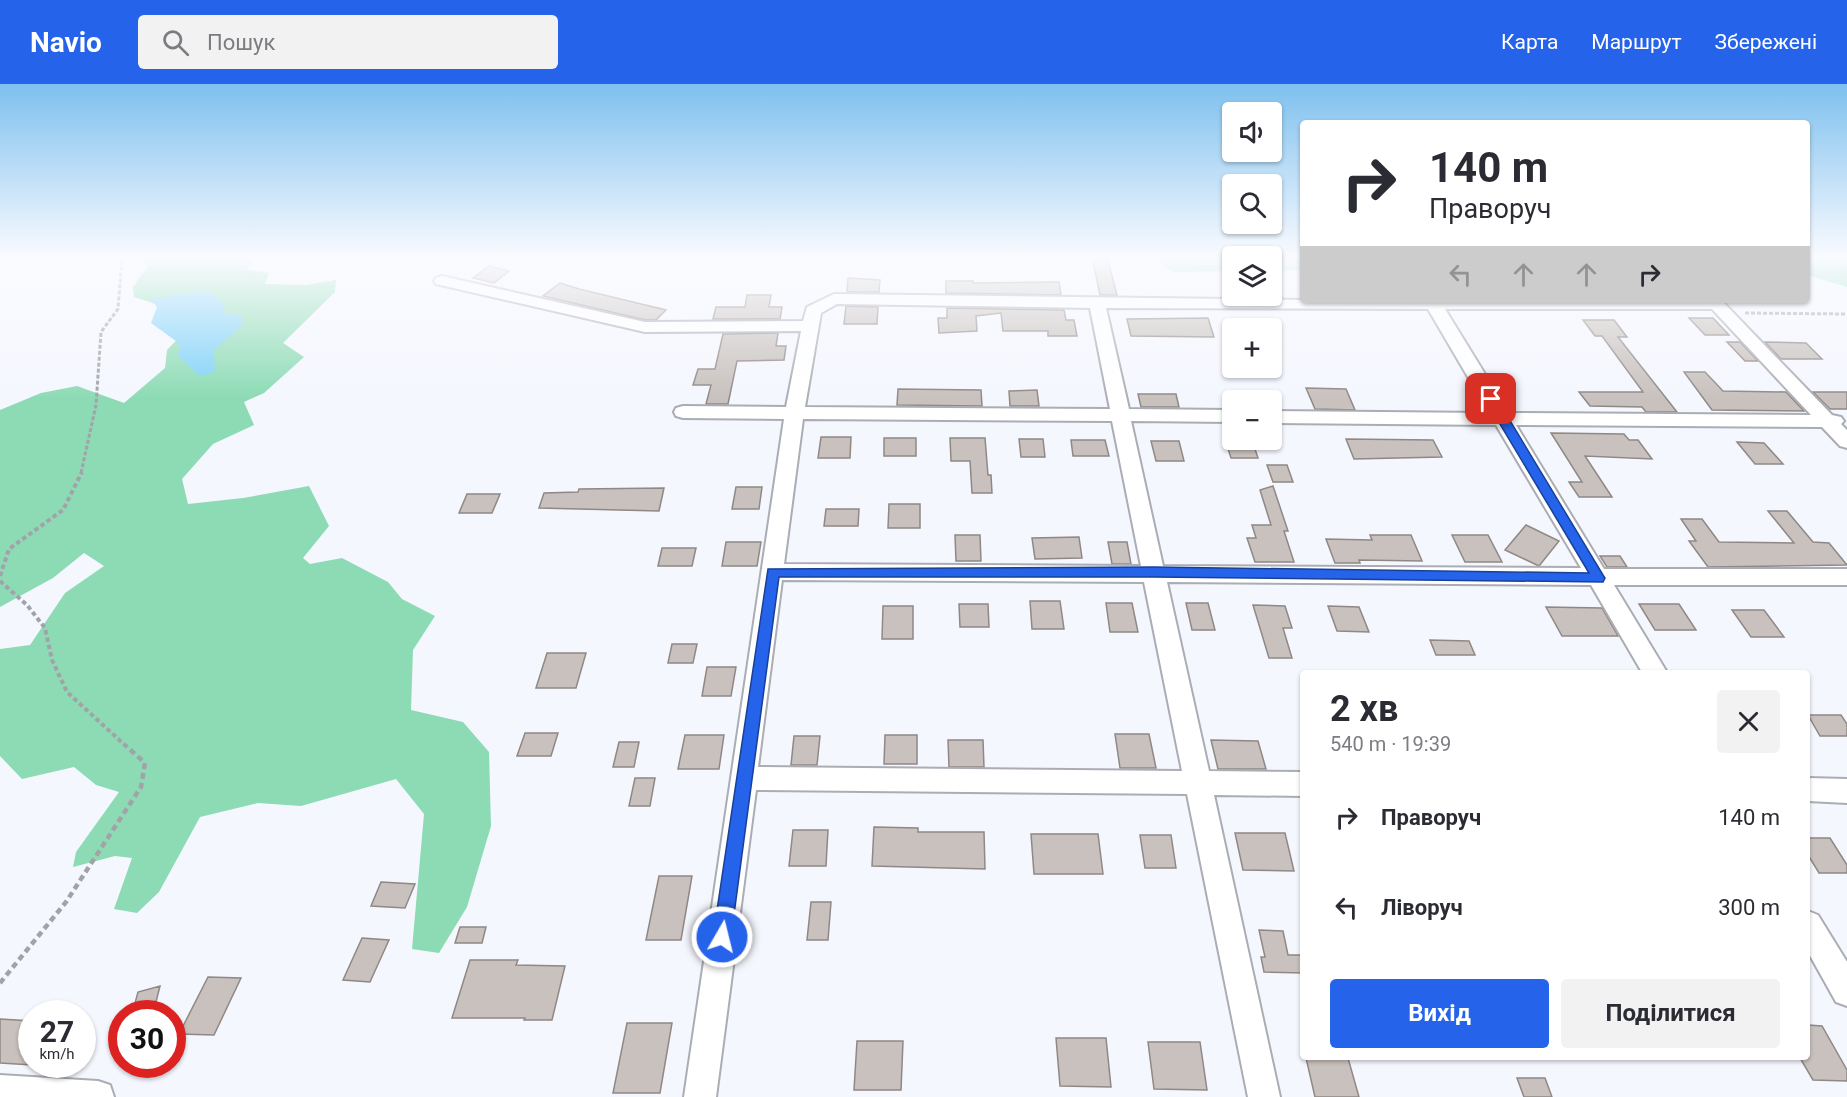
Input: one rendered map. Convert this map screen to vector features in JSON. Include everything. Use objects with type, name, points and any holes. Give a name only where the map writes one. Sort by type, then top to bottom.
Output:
[{"type":"street","points":[[545,304],[645,327],[812,326]]},
{"type":"street","points":[[700,1097],[794,413],[813,311],[825,304]]},
{"type":"street","points":[[1097,304],[1264,1097]]},
{"type":"street","points":[[1434,304],[1654,670]]},
{"type":"street","points":[[1717,304],[1847,442]]},
{"type":"street","points":[[683,412],[1222,416]]},
{"type":"street","points":[[1282,417],[1847,421]]},
{"type":"street","points":[[772,572],[1154,572],[1599,578],[1847,577]]},
{"type":"street","points":[[745,778],[1300,784]]},
{"type":"street","points":[[1810,790],[1847,791]]},
{"type":"street","points":[[1810,928],[1847,990]]},
{"type":"street","points":[[0,1091],[98,1097]]},
{"type":"path","points":[[0,576],[9,549],[63,510],[83,469],[96,405],[101,332],[118,309],[118,304]]},
{"type":"path","points":[[1726,313],[1847,314]]},
{"type":"path","points":[[0,581],[27,605],[45,628],[52,660],[68,692],[145,763],[141,787],[66,902],[0,983]]},
{"type":"green space","points":[[157,304],[322,304],[283,343],[304,357],[264,393],[244,402],[254,425],[213,444],[182,479],[188,504],[243,498],[309,486],[329,526],[303,558],[310,564],[342,558],[388,582],[402,599],[435,616],[413,650],[411,710],[463,722],[489,752],[491,826],[467,907],[439,953],[412,949],[424,814],[396,779],[301,806],[258,803],[200,817],[159,892],[137,913],[114,909],[132,858],[115,856],[73,867],[76,852],[119,792],[96,785],[74,767],[22,779],[0,756],[0,649],[30,645],[65,593],[104,566],[84,553],[53,578],[0,607],[0,410],[41,393],[77,386],[124,403],[165,368],[167,350],[191,325],[175,310]]},
{"type":"water","points":[[155,304],[223,304],[225,314],[241,315],[243,324],[214,350],[215,372],[200,376],[178,356],[180,344],[151,323],[157,307]]},
{"type":"building","points":[[578,304],[642,304],[666,310],[656,320],[645,320]]},
{"type":"building","points":[[745,304],[769,304],[769,307],[782,307],[780,319],[713,319],[716,307],[745,307]]},
{"type":"building","points":[[846,306],[878,307],[877,324],[844,324]]},
{"type":"building","points":[[947,308],[1064,310],[1066,320],[1074,320],[1077,336],[1048,336],[1048,331],[1003,331],[1001,313],[976,316],[977,331],[939,333],[938,318],[947,318]]},
{"type":"building","points":[[1208,318],[1214,337],[1131,336],[1127,319]]},
{"type":"building","points":[[1689,318],[1713,318],[1729,335],[1705,335]]},
{"type":"building","points":[[1583,320],[1614,320],[1627,337],[1618,337],[1677,412],[1646,412],[1642,407],[1590,406],[1579,392],[1643,392],[1602,336],[1595,336]]},
{"type":"building","points":[[778,333],[776,346],[786,346],[784,360],[737,361],[728,404],[706,404],[711,385],[693,385],[698,369],[715,369],[723,334]]},
{"type":"building","points":[[1727,342],[1740,342],[1758,361],[1745,361]]},
{"type":"building","points":[[1765,342],[1806,343],[1822,359],[1781,359]]},
{"type":"building","points":[[1684,372],[1705,372],[1723,391],[1786,392],[1804,411],[1712,410]]},
{"type":"building","points":[[1306,388],[1346,389],[1355,410],[1315,409]]},
{"type":"building","points":[[898,389],[981,390],[982,406],[897,405]]},
{"type":"building","points":[[1037,390],[1039,406],[1010,406],[1009,391]]},
{"type":"building","points":[[1813,392],[1847,392],[1847,409],[1830,409]]},
{"type":"building","points":[[1138,394],[1176,394],[1179,407],[1141,407]]},
{"type":"building","points":[[1551,433],[1624,434],[1629,440],[1638,440],[1652,459],[1585,456],[1612,497],[1579,497],[1569,482],[1582,482]]},
{"type":"building","points":[[821,437],[851,437],[850,458],[818,458]]},
{"type":"building","points":[[884,438],[916,438],[916,456],[884,456]]},
{"type":"building","points":[[950,438],[985,438],[992,493],[972,493],[970,461],[951,461]]},
{"type":"building","points":[[1019,439],[1043,439],[1045,457],[1021,457]]},
{"type":"building","points":[[1346,439],[1433,440],[1442,457],[1354,459]]},
{"type":"building","points":[[1071,440],[1105,440],[1109,456],[1073,456]]},
{"type":"building","points":[[1151,441],[1179,441],[1184,461],[1156,461]]},
{"type":"building","points":[[1737,442],[1764,443],[1783,464],[1755,464]]},
{"type":"building","points":[[1228,450],[1255,450],[1258,458],[1231,458]]},
{"type":"building","points":[[1267,465],[1287,465],[1293,482],[1273,482]]},
{"type":"building","points":[[1273,486],[1288,531],[1284,531],[1294,562],[1255,562],[1247,538],[1256,538],[1252,525],[1271,525],[1260,490]]},
{"type":"building","points":[[736,487],[762,487],[759,509],[732,509]]},
{"type":"building","points":[[664,488],[659,511],[539,508],[544,493],[578,492],[579,489]]},
{"type":"building","points":[[467,494],[500,494],[492,513],[459,513]]},
{"type":"building","points":[[889,504],[920,504],[920,528],[888,528]]},
{"type":"building","points":[[826,509],[859,509],[858,526],[824,526]]},
{"type":"building","points":[[1768,511],[1787,511],[1813,542],[1829,543],[1847,565],[1708,567],[1689,541],[1696,541],[1681,519],[1702,519],[1719,542],[1794,543]]},
{"type":"building","points":[[1526,525],[1559,541],[1539,566],[1505,550]]},
{"type":"building","points":[[955,535],[980,535],[981,561],[956,561]]},
{"type":"building","points":[[1370,535],[1411,535],[1422,561],[1359,560],[1360,563],[1335,563],[1326,539],[1372,540]]},
{"type":"building","points":[[1452,535],[1488,535],[1502,562],[1465,562]]},
{"type":"building","points":[[1079,537],[1082,558],[1035,559],[1032,538]]},
{"type":"building","points":[[726,542],[761,542],[757,566],[722,566]]},
{"type":"building","points":[[1108,542],[1127,542],[1131,564],[1112,564]]},
{"type":"building","points":[[662,548],[696,548],[692,566],[658,566]]},
{"type":"building","points":[[1600,556],[1620,556],[1627,567],[1607,567]]},
{"type":"building","points":[[1030,601],[1060,601],[1064,629],[1032,629]]},
{"type":"building","points":[[1106,603],[1132,603],[1138,632],[1110,632]]},
{"type":"building","points":[[1186,603],[1208,603],[1215,630],[1192,630]]},
{"type":"building","points":[[959,604],[988,604],[989,627],[960,627]]},
{"type":"building","points":[[1639,604],[1679,604],[1696,630],[1655,630]]},
{"type":"building","points":[[1253,605],[1285,606],[1292,628],[1283,628],[1292,658],[1269,658]]},
{"type":"building","points":[[883,606],[913,606],[913,639],[882,639]]},
{"type":"building","points":[[1328,606],[1359,607],[1369,632],[1337,631]]},
{"type":"building","points":[[1546,607],[1602,608],[1618,636],[1562,636]]},
{"type":"building","points":[[1732,610],[1764,610],[1784,637],[1751,637]]},
{"type":"building","points":[[1430,640],[1469,641],[1475,655],[1436,655]]},
{"type":"building","points":[[672,644],[697,644],[693,663],[668,663]]},
{"type":"building","points":[[547,653],[586,653],[576,688],[536,688]]},
{"type":"building","points":[[707,667],[736,667],[731,696],[702,696]]},
{"type":"building","points":[[1810,715],[1841,715],[1847,724],[1847,736],[1820,736]]},
{"type":"building","points":[[525,733],[558,733],[551,756],[517,756]]},
{"type":"building","points":[[1115,734],[1149,734],[1156,768],[1120,768]]},
{"type":"building","points":[[685,735],[724,735],[719,769],[678,769]]},
{"type":"building","points":[[885,735],[917,735],[917,764],[884,764]]},
{"type":"building","points":[[794,736],[820,736],[817,765],[791,765]]},
{"type":"building","points":[[948,740],[983,740],[984,767],[949,767]]},
{"type":"building","points":[[1211,740],[1258,741],[1266,769],[1218,769]]},
{"type":"building","points":[[619,742],[639,742],[634,767],[613,767]]},
{"type":"building","points":[[635,778],[655,778],[650,806],[629,806]]},
{"type":"building","points":[[874,827],[918,828],[918,832],[984,832],[985,869],[872,866]]},
{"type":"building","points":[[793,830],[828,830],[826,866],[789,866]]},
{"type":"building","points":[[1235,833],[1285,833],[1294,871],[1243,870]]},
{"type":"building","points":[[1031,834],[1098,834],[1103,874],[1034,874]]},
{"type":"building","points":[[1140,835],[1171,835],[1176,868],[1145,868]]},
{"type":"building","points":[[1810,838],[1830,838],[1847,865],[1847,873],[1819,873],[1810,858]]},
{"type":"building","points":[[659,876],[692,876],[681,940],[646,940]]},
{"type":"building","points":[[381,882],[415,884],[405,908],[371,906]]},
{"type":"building","points":[[811,902],[831,902],[828,940],[807,940]]},
{"type":"building","points":[[460,927],[486,927],[482,943],[455,943]]},
{"type":"building","points":[[1259,930],[1283,931],[1288,955],[1300,955],[1300,973],[1264,972],[1261,957],[1265,957]]},
{"type":"building","points":[[362,938],[389,940],[370,982],[343,980]]},
{"type":"building","points":[[470,960],[518,960],[516,965],[565,966],[552,1020],[452,1018]]},
{"type":"building","points":[[208,977],[241,978],[214,1035],[186,1034],[186,1020]]},
{"type":"building","points":[[160,986],[156,1000],[136,1000],[138,992]]},
{"type":"building","points":[[0,1019],[18,1020],[18,1064],[0,1063]]},
{"type":"building","points":[[627,1023],[672,1023],[660,1093],[613,1093]]},
{"type":"building","points":[[1810,1025],[1822,1026],[1847,1070],[1847,1081],[1813,1080],[1801,1060],[1810,1060]]},
{"type":"building","points":[[1056,1038],[1106,1038],[1111,1087],[1060,1086]]},
{"type":"building","points":[[857,1041],[903,1041],[901,1090],[854,1090]]},
{"type":"building","points":[[1148,1042],[1200,1042],[1207,1090],[1154,1089]]},
{"type":"building","points":[[1306,1060],[1349,1060],[1359,1097],[1315,1097]]},
{"type":"building","points":[[1517,1078],[1545,1078],[1552,1097],[1524,1097]]},
{"type":"route","points":[[722,937],[772,572],[1154,572],[1599,578],[1491,399]]}]
